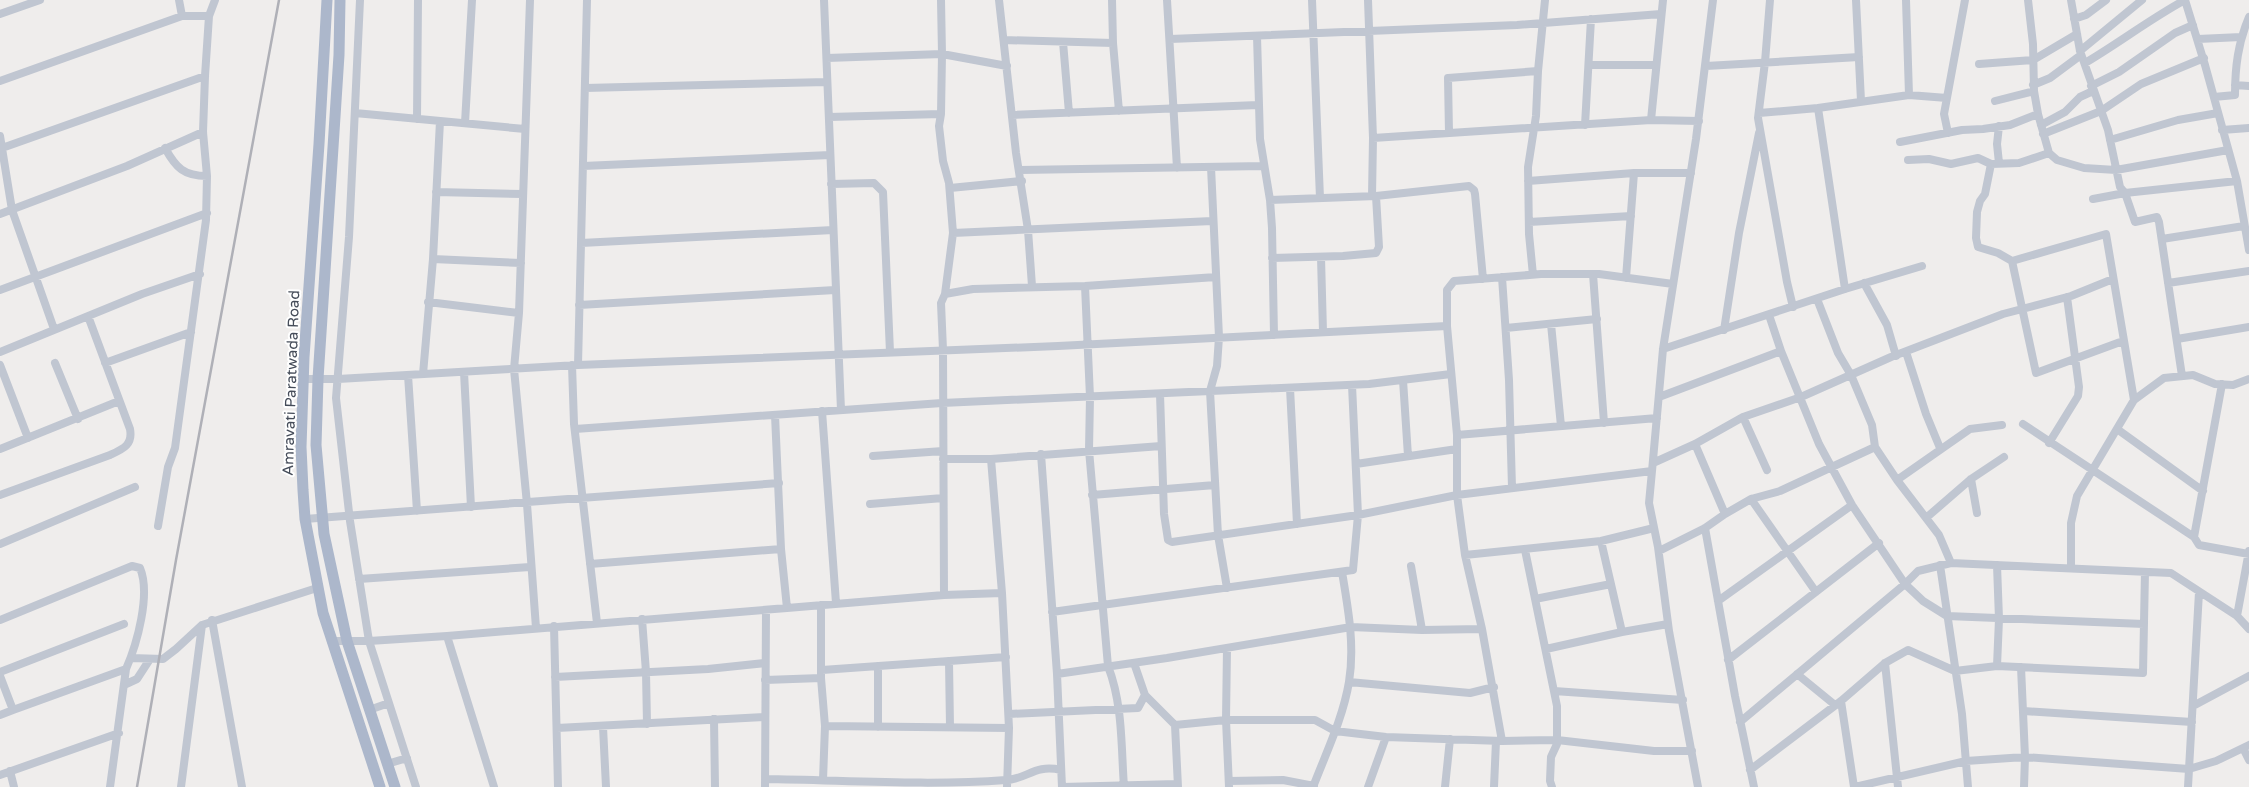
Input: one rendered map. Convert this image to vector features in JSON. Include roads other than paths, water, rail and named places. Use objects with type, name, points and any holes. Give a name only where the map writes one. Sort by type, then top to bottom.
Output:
[{"type":"main road","name":"Amravati Paratwada Road","points":[[327,0],[301,448],[305,519],[317,588],[330,641],[380,787]]},
{"type":"main road","name":"Amravati Paratwada Road","points":[[340,0],[339,55],[318,379],[316,445],[324,534],[347,641],[395,787]]},
{"type":"street","points":[[0,14],[40,0]]},
{"type":"street","points":[[179,0],[182,16]]},
{"type":"street","points":[[158,526],[168,467],[175,448],[207,213],[207,176],[203,132],[205,76],[210,16],[215,0]]},
{"type":"street","points":[[360,0],[349,237],[337,406],[349,516],[369,641],[416,787]]},
{"type":"street","points":[[417,119],[418,0]]},
{"type":"street","points":[[465,123],[472,0]]},
{"type":"street","points":[[530,0],[519,313],[514,369],[527,504],[530,567],[536,628]]},
{"type":"street","points":[[587,0],[579,304],[575,365],[575,429],[597,623]]},
{"type":"street","points":[[824,0],[841,410]]},
{"type":"street","points":[[941,0],[942,54],[939,126],[940,142],[950,188],[953,232],[945,294],[941,303],[943,350],[944,595]]},
{"type":"street","points":[[999,0],[1028,230],[1032,286]]},
{"type":"street","points":[[1112,0],[1113,43],[1119,111]]},
{"type":"street","points":[[1167,0],[1177,168]]},
{"type":"street","points":[[1312,0],[1320,198]]},
{"type":"street","points":[[1272,258],[1376,253],[1379,247],[1374,196],[1368,0]]},
{"type":"street","points":[[1533,274],[1529,222],[1528,167],[1535,128],[1545,0]]},
{"type":"street","points":[[1651,120],[1663,0]]},
{"type":"street","points":[[1698,787],[1668,624],[1659,551],[1649,503],[1663,349],[1699,121],[1713,0]]},
{"type":"street","points":[[1770,0],[1759,113],[1787,282],[1793,307]]},
{"type":"street","points":[[1856,0],[1861,101]]},
{"type":"street","points":[[1906,0],[1909,94]]},
{"type":"street","points":[[1948,133],[1944,114],[1965,0]]},
{"type":"street","points":[[2028,0],[2033,44],[2033,88],[2049,153],[2057,160],[2084,168],[2116,170],[2228,150]]},
{"type":"street","points":[[2070,0],[2081,53],[2110,140],[2120,187],[2125,193],[2135,222],[2157,217],[2162,239],[2182,376]]},
{"type":"street","points":[[2074,19],[2086,15],[2106,0]]},
{"type":"street","points":[[1995,101],[2033,88],[2050,78],[2142,0]]},
{"type":"street","points":[[2085,63],[2126,38],[2142,25],[2185,0],[2204,58],[2237,181],[2249,250]]},
{"type":"street","points":[[1170,39],[1544,24],[1661,14]]},
{"type":"street","points":[[0,81],[182,16],[210,16]]},
{"type":"street","points":[[2214,97],[2235,95],[2236,66],[2241,39],[2249,17]]},
{"type":"street","points":[[1585,125],[1591,19]]},
{"type":"street","points":[[2041,124],[2065,112],[2092,88],[2119,72],[2175,33],[2194,25]]},
{"type":"street","points":[[1979,64],[2033,60],[2077,34]]},
{"type":"street","points":[[1257,36],[1258,106],[1264,166],[1270,200],[1274,335]]},
{"type":"street","points":[[2198,39],[2241,39],[2249,43]]},
{"type":"street","points":[[1004,40],[1113,43]]},
{"type":"street","points":[[1063,42],[1069,113]]},
{"type":"street","points":[[827,58],[942,54],[1007,66]]},
{"type":"street","points":[[1706,66],[1860,57]]},
{"type":"street","points":[[2043,134],[2101,111],[2141,84],[2204,58]]},
{"type":"street","points":[[1589,64],[1656,65]]},
{"type":"street","points":[[1449,133],[1448,78],[1538,71]]},
{"type":"street","points":[[2,148],[205,76]]},
{"type":"street","points":[[585,88],[827,82]]},
{"type":"street","points":[[2235,85],[2249,86]]},
{"type":"street","points":[[1759,113],[1818,108],[1909,94],[1947,98]]},
{"type":"street","points":[[1012,115],[1258,106]]},
{"type":"street","points":[[1818,108],[1845,289]]},
{"type":"street","points":[[355,113],[525,129]]},
{"type":"street","points":[[828,117],[941,114]]},
{"type":"street","points":[[1900,142],[1948,133],[2010,125],[2038,114]]},
{"type":"street","points":[[2110,140],[2178,120],[2218,114]]},
{"type":"street","points":[[1373,138],[1651,120],[1699,121]]},
{"type":"street","points":[[423,374],[433,259],[440,121]]},
{"type":"street","points":[[1724,330],[1739,233],[1760,126]]},
{"type":"street","points":[[1999,126],[1997,144],[1999,163]]},
{"type":"street","points":[[2222,130],[2249,128]]},
{"type":"street","points":[[0,214],[127,166],[203,132]]},
{"type":"street","points":[[0,136],[12,210],[54,329]]},
{"type":"street","points":[[165,148],[174,162],[186,172],[195,176],[207,176]]},
{"type":"street","points":[[1908,160],[1930,158],[1951,164],[1978,158],[1991,164],[2019,163],[2049,153]]},
{"type":"street","points":[[583,166],[830,155]]},
{"type":"street","points":[[1991,164],[1985,194],[1980,201],[1977,212],[1976,238],[1978,247],[1998,253],[2012,261],[2106,234],[2134,400]]},
{"type":"street","points":[[1020,170],[1264,166]]},
{"type":"street","points":[[1211,167],[1212,221],[1219,337],[1217,366],[1210,392],[1218,535],[1228,588]]},
{"type":"street","points":[[1528,181],[1634,173],[1691,172]]},
{"type":"street","points":[[1626,278],[1634,173]]},
{"type":"street","points":[[950,188],[1022,181]]},
{"type":"street","points":[[2093,199],[2125,193],[2237,181]]},
{"type":"street","points":[[831,184],[874,183],[883,192],[890,352]]},
{"type":"street","points":[[1270,200],[1374,196],[1463,186],[1472,188],[1475,194],[1483,279]]},
{"type":"street","points":[[436,192],[523,194]]},
{"type":"street","points":[[0,290],[207,213]]},
{"type":"street","points":[[1529,222],[1631,216]]},
{"type":"street","points":[[953,232],[1212,221]]},
{"type":"street","points":[[581,243],[833,230]]},
{"type":"street","points":[[2162,239],[2246,232]]},
{"type":"street","points":[[1321,257],[1323,332]]},
{"type":"street","points":[[433,259],[521,263]]},
{"type":"street","points":[[2012,261],[2036,374],[2123,341]]},
{"type":"street","points":[[1663,349],[1845,289],[1922,266]]},
{"type":"street","points":[[2168,283],[2249,272]]},
{"type":"street","points":[[0,352],[142,294],[200,274]]},
{"type":"street","points":[[1497,787],[1499,741],[1494,687],[1465,555],[1457,495],[1457,436],[1447,326],[1447,290],[1454,281],[1533,274],[1593,274],[1673,284]]},
{"type":"street","points":[[1593,274],[1604,423]]},
{"type":"street","points":[[945,294],[973,289],[1085,286],[1216,277]]},
{"type":"street","points":[[1502,277],[1506,328],[1512,488]]},
{"type":"street","points":[[1652,463],[1695,444],[1743,417],[1801,397],[1896,356],[2003,314],[2068,296],[2113,279]]},
{"type":"street","points":[[1864,283],[1887,325],[1896,356]]},
{"type":"street","points":[[1085,286],[1092,495],[1108,666],[1119,708],[1124,786]]},
{"type":"street","points":[[579,304],[836,290]]},
{"type":"street","points":[[2049,443],[2078,396],[2079,388],[2068,296]]},
{"type":"street","points":[[1817,299],[1838,353],[1851,375],[1872,426],[1875,447],[1897,480],[1939,535],[1951,563]]},
{"type":"street","points":[[428,302],[519,313]]},
{"type":"street","points":[[1769,315],[1781,351],[1819,444],[1852,505],[1905,584],[1924,601],[1947,616],[2144,624]]},
{"type":"street","points":[[0,495],[126,448],[131,436],[88,316]]},
{"type":"street","points":[[1506,328],[1597,319]]},
{"type":"street","points":[[1551,324],[1561,426]]},
{"type":"street","points":[[304,379],[338,379],[575,365],[1086,344],[1447,326]]},
{"type":"street","points":[[2177,339],[2249,327]]},
{"type":"street","points":[[105,363],[191,332]]},
{"type":"street","points":[[1659,397],[1781,351]]},
{"type":"street","points":[[1906,352],[1926,414],[1940,448]]},
{"type":"street","points":[[55,363],[78,419]]},
{"type":"street","points":[[0,365],[28,438]]},
{"type":"street","points":[[464,372],[471,508]]},
{"type":"street","points":[[575,429],[942,404],[1352,385],[1451,374]]},
{"type":"street","points":[[2072,567],[2071,523],[2077,496],[2134,400],[2164,378],[2193,374],[2215,384],[2233,385],[2249,379]]},
{"type":"street","points":[[408,375],[417,511]]},
{"type":"street","points":[[1403,380],[1408,456]]},
{"type":"street","points":[[2194,537],[2222,384]]},
{"type":"street","points":[[1052,612],[1353,570],[1358,515],[1352,385]]},
{"type":"street","points":[[1290,388],[1297,524]]},
{"type":"street","points":[[1160,394],[1165,529],[1168,540],[1218,535],[1358,515],[1457,495],[1652,471]]},
{"type":"street","points":[[0,449],[119,401]]},
{"type":"street","points":[[822,411],[836,604]]},
{"type":"street","points":[[775,414],[782,549],[788,608]]},
{"type":"street","points":[[1743,417],[1767,470]]},
{"type":"street","points":[[1457,436],[1657,418]]},
{"type":"street","points":[[2024,424],[2049,443],[2092,469],[2194,537],[2199,545],[2249,552],[2237,616]]},
{"type":"street","points":[[1897,480],[1940,448],[1970,430],[2002,425]]},
{"type":"street","points":[[2117,429],[2203,491]]},
{"type":"street","points":[[1695,444],[1725,514]]},
{"type":"street","points":[[873,456],[943,455],[991,459],[1089,450],[1161,446]]},
{"type":"street","points":[[1659,551],[1705,528],[1751,499],[1780,491],[1875,447]]},
{"type":"street","points":[[1356,464],[1457,449]]},
{"type":"street","points":[[1040,454],[1057,674],[1062,787],[1178,785],[1175,725],[1145,695],[1134,663]]},
{"type":"street","points":[[1926,518],[1971,479],[2004,457]]},
{"type":"street","points":[[991,459],[1002,593],[1010,728],[1007,784]]},
{"type":"street","points":[[1971,479],[1977,512]]},
{"type":"street","points":[[305,519],[527,504],[779,483]]},
{"type":"street","points":[[1092,495],[1215,485]]},
{"type":"street","points":[[0,544],[135,486]]},
{"type":"street","points":[[870,504],[943,498]]},
{"type":"street","points":[[1751,499],[1816,592]]},
{"type":"street","points":[[1718,601],[1852,505]]},
{"type":"street","points":[[1465,555],[1601,541],[1654,528]]},
{"type":"street","points":[[1705,528],[1728,660],[1754,787]]},
{"type":"street","points":[[1601,541],[1622,632]]},
{"type":"street","points":[[1728,660],[1879,543]]},
{"type":"street","points":[[590,564],[782,549]]},
{"type":"street","points":[[1526,550],[1557,706],[1557,740],[1551,757],[1550,781],[1552,787]]},
{"type":"street","points":[[1740,722],[1905,584],[1918,571],[1940,565],[1951,563],[2072,567],[2171,573],[2237,616],[2249,629]]},
{"type":"street","points":[[1940,565],[1955,670],[1968,787]]},
{"type":"street","points":[[0,620],[137,566],[140,568],[143,574],[144,593],[142,611],[131,658],[126,670],[119,733],[110,787]]},
{"type":"street","points":[[1411,566],[1422,630]]},
{"type":"street","points":[[1997,566],[1999,619],[1997,666]]},
{"type":"street","points":[[359,579],[530,567]]},
{"type":"street","points":[[1227,648],[1226,720],[1229,784],[1283,780],[1313,786],[1335,731],[1349,682],[1351,627],[1342,572]]},
{"type":"street","points":[[1750,770],[1838,703],[1885,663],[1905,650],[1910,650],[1955,670],[1997,666],[2143,673],[2145,572]]},
{"type":"street","points":[[1535,599],[1611,584]]},
{"type":"street","points":[[131,658],[150,659],[167,656],[202,625],[212,620],[317,588]]},
{"type":"street","points":[[2188,787],[2199,592]]},
{"type":"street","points":[[330,641],[369,641],[446,636],[944,595],[1002,593]]},
{"type":"street","points":[[822,605],[822,674],[825,726],[823,780]]},
{"type":"street","points":[[766,610],[764,783],[823,780],[921,784],[1007,784],[1040,768],[1061,770]]},
{"type":"street","points":[[642,619],[647,724]]},
{"type":"street","points":[[212,620],[242,787]]},
{"type":"street","points":[[13,710],[0,674],[124,624]]},
{"type":"street","points":[[1546,649],[1668,624]]},
{"type":"street","points":[[181,787],[202,625]]},
{"type":"street","points":[[554,626],[558,787]]},
{"type":"street","points":[[1057,674],[1351,627],[1422,630],[1482,629]]},
{"type":"street","points":[[446,636],[494,787]]},
{"type":"street","points":[[765,680],[878,666],[1006,657]]},
{"type":"street","points":[[124,685],[137,679],[150,659]]},
{"type":"street","points":[[949,661],[950,727]]},
{"type":"street","points":[[1885,663],[1898,787]]},
{"type":"street","points":[[555,677],[765,664]]},
{"type":"street","points":[[878,666],[878,726]]},
{"type":"street","points":[[2021,667],[2024,711],[2024,787]]},
{"type":"street","points":[[0,714],[126,670]]},
{"type":"street","points":[[1797,674],[1838,703],[1855,787],[1966,761],[2025,758],[2189,769],[2216,761],[2246,746],[2249,760]]},
{"type":"street","points":[[2193,706],[2249,676]]},
{"type":"street","points":[[1349,682],[1470,693],[1494,687]]},
{"type":"street","points":[[1554,691],[1683,700]]},
{"type":"street","points":[[1009,714],[1059,710],[1138,708],[1145,695]]},
{"type":"street","points":[[369,710],[389,704]]},
{"type":"street","points":[[2024,711],[2192,722]]},
{"type":"street","points":[[556,728],[765,717]]},
{"type":"street","points":[[714,719],[715,787]]},
{"type":"street","points":[[1175,725],[1226,720],[1315,720],[1335,731],[1386,737],[1499,741],[1557,740],[1654,751],[1692,751]]},
{"type":"street","points":[[825,726],[1010,728]]},
{"type":"street","points":[[603,727],[606,787]]},
{"type":"street","points":[[0,775],[119,733]]},
{"type":"street","points":[[1368,787],[1386,737]]},
{"type":"street","points":[[1445,787],[1450,740]]},
{"type":"street","points":[[387,764],[407,758]]},
{"type":"street","points":[[10,771],[14,787]]},
{"type":"railway","points":[[137,787],[176,560],[279,0]]}]
